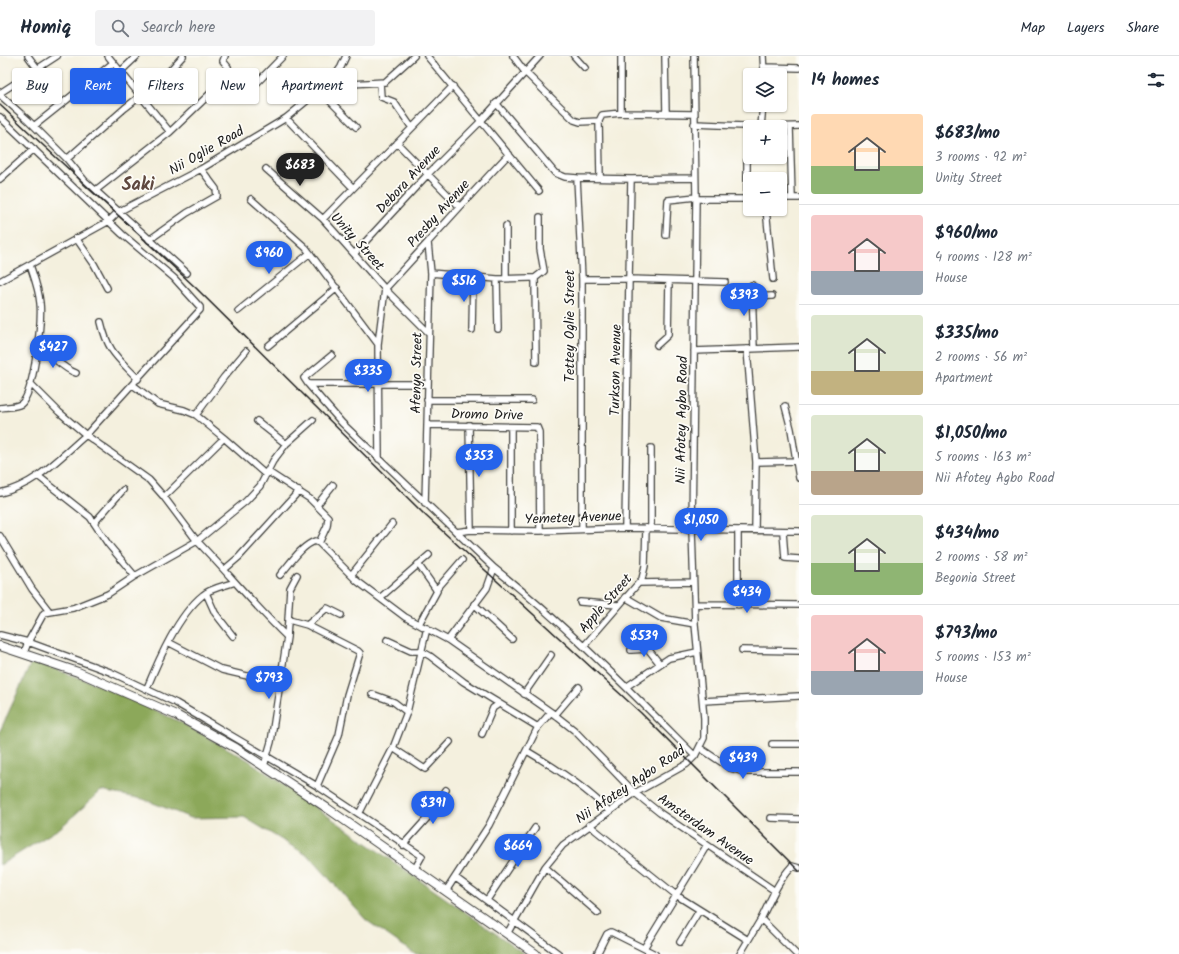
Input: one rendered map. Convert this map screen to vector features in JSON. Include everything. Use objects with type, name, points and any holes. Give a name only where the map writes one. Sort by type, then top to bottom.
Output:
[{"type":"highway","points":[[0,646],[78,672],[168,710],[264,766],[536,954]]},
{"type":"street","points":[[28,56],[37,68],[56,56]]},
{"type":"street","points":[[108,56],[117,68]]},
{"type":"street","points":[[124,68],[137,56]]},
{"type":"street","points":[[172,68],[183,56]]},
{"type":"street","points":[[225,56],[224,61],[228,68]]},
{"type":"street","points":[[259,81],[283,56]]},
{"type":"street","name":"Nii Oglie Road","points":[[340,68],[346,56]]},
{"type":"street","points":[[357,84],[380,83],[388,80],[414,56]]},
{"type":"street","points":[[427,56],[539,191]]},
{"type":"street","points":[[513,56],[525,72],[574,120],[580,122],[599,121]]},
{"type":"street","points":[[481,121],[540,56]]},
{"type":"street","points":[[574,56],[585,68]]},
{"type":"street","points":[[620,56],[620,114]]},
{"type":"street","points":[[665,56],[666,114]]},
{"type":"street","name":"Nii Afotey Agbo Road","points":[[507,934],[545,867],[563,845],[589,824],[635,793],[676,771],[695,756],[700,748],[705,732],[695,624],[692,529],[696,198],[694,178],[694,56]]},
{"type":"street","points":[[763,56],[764,67],[799,68]]},
{"type":"street","points":[[34,126],[113,63]]},
{"type":"street","points":[[126,79],[134,88]]},
{"type":"street","points":[[380,83],[381,97],[394,102],[412,128]]},
{"type":"street","points":[[12,86],[0,94],[67,159],[85,181],[187,273]]},
{"type":"street","points":[[323,219],[453,86]]},
{"type":"street","points":[[96,190],[170,132],[206,98]]},
{"type":"street","points":[[67,159],[134,101]]},
{"type":"street","points":[[496,103],[555,173],[565,177],[631,179],[694,178]]},
{"type":"street","points":[[147,104],[170,132]]},
{"type":"street","name":"Nii Oglie Road","points":[[0,281],[109,221],[118,212],[201,168],[286,118],[304,104]]},
{"type":"street","points":[[333,104],[356,126]]},
{"type":"street","points":[[600,178],[599,121],[604,114],[694,114]]},
{"type":"street","points":[[0,117],[109,221],[174,278],[200,308],[199,312],[86,435],[38,476],[24,485],[0,493]]},
{"type":"street","points":[[286,118],[353,188]]},
{"type":"street","name":"Debora Avenue","points":[[354,254],[428,174],[481,121]]},
{"type":"street","points":[[694,124],[743,126]]},
{"type":"street","points":[[787,127],[799,126]]},
{"type":"street","points":[[790,127],[792,197]]},
{"type":"street","points":[[397,144],[459,206]]},
{"type":"street","points":[[0,179],[34,150]]},
{"type":"street","name":"Presby Avenue","points":[[385,289],[428,243],[459,206],[509,154]]},
{"type":"street","points":[[149,240],[186,214],[217,196],[216,189],[201,168]]},
{"type":"street","name":"Unity Street","points":[[266,169],[323,219],[385,289],[429,333]]},
{"type":"street","name":"Tettey Oglie Street","points":[[577,178],[582,279],[582,528]]},
{"type":"street","name":"Turkson Avenue","points":[[625,528],[631,179]]},
{"type":"street","points":[[787,197],[799,198]]},
{"type":"street","points":[[666,234],[668,200],[696,198],[743,199]]},
{"type":"street","points":[[251,199],[301,242],[378,344]]},
{"type":"street","points":[[767,216],[773,279]]},
{"type":"street","points":[[431,274],[497,279],[536,278],[544,271],[540,249],[540,217]]},
{"type":"street","points":[[506,226],[506,278]]},
{"type":"street","points":[[76,238],[94,264],[107,288]]},
{"type":"street","name":"Afenyo Street","points":[[425,502],[431,274],[428,243]]},
{"type":"street","points":[[238,312],[310,253]]},
{"type":"street","points":[[0,408],[21,404],[30,383],[38,347],[41,318],[40,302],[30,265]]},
{"type":"street","points":[[472,330],[473,276]]},
{"type":"street","points":[[536,278],[536,362]]},
{"type":"street","points":[[497,279],[498,329]]},
{"type":"street","points":[[582,279],[725,282]]},
{"type":"street","points":[[657,345],[668,335],[669,280]]},
{"type":"street","points":[[752,285],[754,349]]},
{"type":"street","points":[[268,346],[337,288]]},
{"type":"street","points":[[379,459],[378,344],[385,289]]},
{"type":"street","points":[[752,297],[772,296]]},
{"type":"street","points":[[100,322],[105,341],[110,350],[138,379]]},
{"type":"street","points":[[38,347],[50,354],[66,369],[76,373]]},
{"type":"street","points":[[694,351],[799,347]]},
{"type":"street","points":[[747,349],[756,462],[755,530]]},
{"type":"street","points":[[196,415],[224,377],[246,352]]},
{"type":"street","points":[[332,355],[304,378],[333,415],[494,568],[521,589],[584,646],[695,756]]},
{"type":"street","points":[[30,383],[59,412],[86,435],[141,474],[164,497],[198,541],[225,569],[261,612],[287,637]]},
{"type":"street","points":[[308,384],[428,384]]},
{"type":"street","points":[[133,385],[158,404],[184,410],[196,415],[267,474],[318,505],[328,517],[327,526],[319,543],[315,541],[310,543],[280,575]]},
{"type":"street","points":[[427,400],[532,400]]},
{"type":"street","points":[[786,406],[799,478]]},
{"type":"street","points":[[24,653],[40,617],[49,611],[73,608],[108,594],[135,576],[198,541],[246,501],[267,474],[286,444],[313,420]]},
{"type":"street","points":[[257,422],[286,444]]},
{"type":"street","name":"Dromo Drive","points":[[427,425],[511,427],[533,426],[538,429],[540,531]]},
{"type":"street","points":[[469,425],[471,530]]},
{"type":"street","points":[[511,427],[511,531]]},
{"type":"street","points":[[164,497],[224,438]]},
{"type":"street","name":"Apple Street","points":[[584,646],[618,605],[639,583],[644,566],[649,528],[651,448]]},
{"type":"street","points":[[756,462],[797,461]]},
{"type":"street","points":[[38,476],[90,517],[108,544],[135,576]]},
{"type":"street","points":[[318,505],[333,486]]},
{"type":"street","points":[[94,523],[123,490]]},
{"type":"street","points":[[225,569],[239,557],[298,492]]},
{"type":"street","points":[[352,574],[392,524]]},
{"type":"street","name":"Yemetey Avenue","points":[[456,532],[471,530],[540,531],[582,528],[755,530],[783,532],[799,531]]},
{"type":"street","points":[[738,530],[738,605]]},
{"type":"street","points":[[783,532],[785,558],[799,559]]},
{"type":"street","points":[[0,536],[32,590],[49,611]]},
{"type":"street","name":"Amsterdam Avenue","points":[[319,543],[358,580],[406,617],[448,640],[574,730],[635,793],[660,813],[775,891]]},
{"type":"street","points":[[380,597],[429,555]]},
{"type":"street","points":[[419,624],[436,590],[462,560]]},
{"type":"street","points":[[418,564],[436,590]]},
{"type":"street","points":[[448,640],[488,585],[489,577],[494,568]]},
{"type":"street","points":[[264,766],[268,756],[281,684],[289,620],[290,588],[297,575]]},
{"type":"street","points":[[147,688],[168,642],[190,608],[206,593],[235,582]]},
{"type":"street","points":[[639,583],[693,582]]},
{"type":"street","points":[[206,593],[215,613],[233,636]]},
{"type":"street","points":[[625,597],[661,618],[695,624]]},
{"type":"street","points":[[580,602],[618,605]]},
{"type":"street","points":[[474,604],[512,639]]},
{"type":"street","points":[[694,604],[799,605]]},
{"type":"street","points":[[307,625],[327,608],[341,615]]},
{"type":"street","points":[[289,620],[307,625],[360,653],[347,695],[340,734],[317,786]]},
{"type":"street","points":[[359,814],[393,748],[407,712],[427,628]]},
{"type":"street","points":[[0,634],[28,642],[147,688],[268,756],[317,786],[403,845],[422,856],[414,870]]},
{"type":"street","points":[[387,640],[411,651],[421,651],[433,658],[464,682],[538,727]]},
{"type":"street","points":[[168,642],[222,670],[281,684]]},
{"type":"street","points":[[631,650],[648,649],[660,664]]},
{"type":"street","points":[[742,650],[799,651]]},
{"type":"street","points":[[626,686],[674,656],[697,652]]},
{"type":"street","points":[[524,694],[551,656]]},
{"type":"street","points":[[446,891],[489,826],[538,727],[580,687]]},
{"type":"street","points":[[372,694],[394,702],[407,712]]},
{"type":"street","points":[[703,701],[799,696]]},
{"type":"street","points":[[482,734],[493,708],[499,704]]},
{"type":"street","points":[[393,748],[425,769],[450,742]]},
{"type":"street","points":[[772,744],[799,744]]},
{"type":"street","points":[[700,748],[730,768],[744,772],[799,772]]},
{"type":"street","points":[[527,751],[568,776],[596,798],[609,811]]},
{"type":"street","points":[[403,845],[429,816],[446,790]]},
{"type":"street","points":[[771,818],[799,818]]},
{"type":"street","points":[[589,824],[676,895],[699,911],[748,940]]},
{"type":"street","points":[[487,900],[535,828]]},
{"type":"street","points":[[646,950],[676,895],[707,845]]},
{"type":"street","points":[[740,954],[761,919],[775,891],[792,866],[799,868]]},
{"type":"street","points":[[545,867],[598,914]]},
{"type":"street","points":[[456,878],[559,954]]},
{"type":"street","points":[[680,942],[699,911]]},
{"type":"street","points":[[761,919],[796,954]]},
{"type":"street","points":[[597,954],[609,932],[655,954]]},
{"type":"green space","points":[[32,661],[94,683],[150,708],[180,722],[248,760],[525,954],[415,954],[366,920],[310,857],[244,817],[191,818],[143,799],[101,791],[60,828],[0,865],[0,731]]},
{"type":"railway","points":[[0,105],[195,287],[426,516],[641,713],[799,871]]},
{"type":"district","name":"Saki","points":[[138,184]]}]
